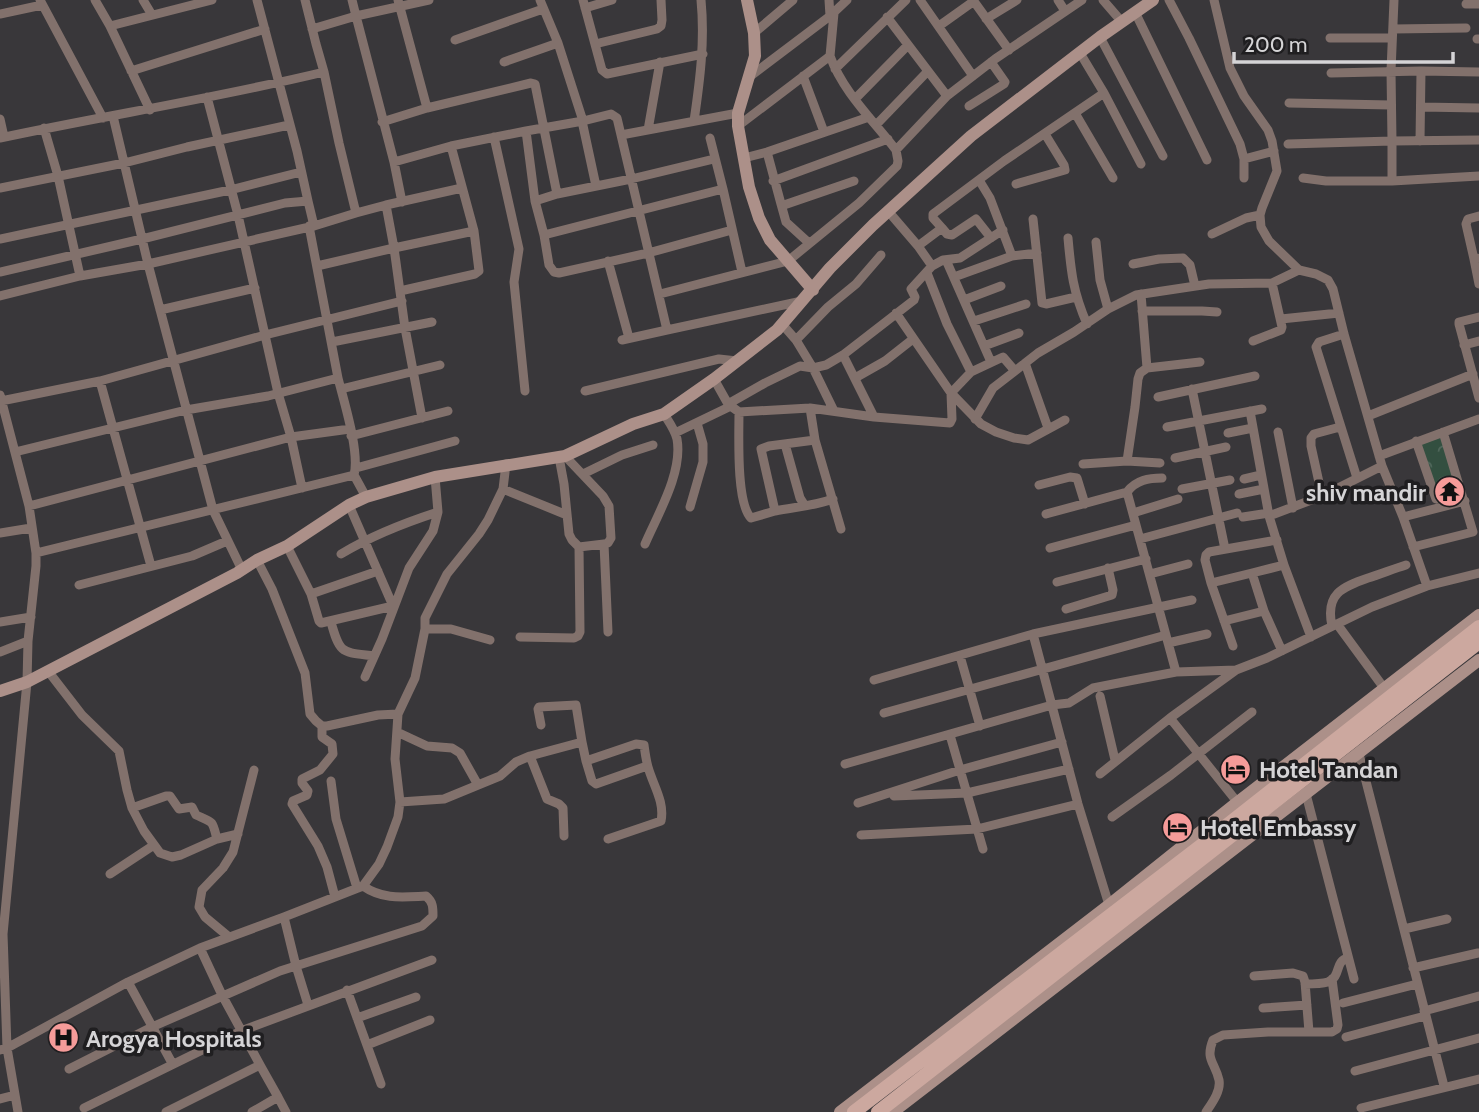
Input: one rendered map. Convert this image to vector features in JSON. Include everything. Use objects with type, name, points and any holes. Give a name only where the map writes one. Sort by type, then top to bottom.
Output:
[{"type":"main road","points":[[853,1112],[1202,845],[1479,627]]},
{"type":"main road","points":[[878,1112],[1479,642]]},
{"type":"street","points":[[95,0],[150,110]]},
{"type":"street","points":[[143,0],[152,15]]},
{"type":"street","points":[[110,26],[212,0]]},
{"type":"street","points":[[257,0],[308,201],[331,342],[351,432],[355,471],[366,497]]},
{"type":"street","points":[[305,0],[356,213]]},
{"type":"street","points":[[352,0],[402,202]]},
{"type":"street","points":[[312,29],[399,3],[429,0]]},
{"type":"street","points":[[612,0],[584,4],[602,70],[607,74],[703,54]]},
{"type":"street","points":[[595,44],[657,29],[662,20],[660,0]]},
{"type":"street","points":[[694,121],[703,54],[701,0]]},
{"type":"street","points":[[747,0],[754,33],[755,56],[738,120],[749,187],[759,218],[770,240],[813,290]]},
{"type":"street","points":[[754,33],[793,0]]},
{"type":"street","points":[[660,294],[788,261],[859,203],[897,166],[896,150],[835,69],[830,56],[832,14],[829,0]]},
{"type":"street","points":[[748,78],[847,0]]},
{"type":"street","points":[[835,69],[906,0]]},
{"type":"street","points":[[920,0],[973,76]]},
{"type":"street","points":[[1058,0],[1065,11]]},
{"type":"street","points":[[896,150],[947,96],[991,62],[1082,0]]},
{"type":"street","points":[[1103,0],[1122,22]]},
{"type":"street","points":[[1169,0],[1240,144],[1244,159],[1244,178]]},
{"type":"street","points":[[1214,0],[1230,68],[1244,96],[1268,130],[1274,151],[1277,171],[1261,211],[1261,227],[1269,242],[1299,270],[1328,280],[1333,289],[1382,466],[1427,586]]},
{"type":"street","points":[[1392,181],[1391,71],[1394,0]]},
{"type":"street","points":[[939,26],[973,1],[1009,50]]},
{"type":"street","points":[[986,19],[1014,1]]},
{"type":"street","points":[[0,691],[27,682],[242,570],[287,546],[349,505],[366,497],[435,477],[562,456],[633,424],[664,414],[714,379],[782,324],[830,268],[971,136],[1149,1]]},
{"type":"street","points":[[0,14],[41,2],[108,117],[124,163],[213,510],[242,570]]},
{"type":"street","points":[[399,3],[427,108]]},
{"type":"street","points":[[1466,4],[1479,4]]},
{"type":"street","points":[[454,40],[541,5],[558,43],[582,121],[596,186]]},
{"type":"street","points":[[1135,12],[1207,160]]},
{"type":"street","points":[[887,17],[947,96]]},
{"type":"street","points":[[1330,38],[1466,28]]},
{"type":"street","points":[[131,71],[265,29]]},
{"type":"street","points":[[1100,37],[1163,156]]},
{"type":"street","points":[[504,62],[558,43]]},
{"type":"street","points":[[855,99],[908,45]]},
{"type":"street","points":[[1080,53],[1141,164]]},
{"type":"street","points":[[621,135],[694,121],[738,120],[830,56]]},
{"type":"street","points":[[648,130],[660,62]]},
{"type":"street","points":[[969,106],[1004,85],[1005,82],[991,62]]},
{"type":"street","points":[[744,158],[824,132],[872,121],[928,71]]},
{"type":"street","points":[[1420,141],[1422,71]]},
{"type":"street","points":[[0,119],[2,137],[150,110],[324,72]]},
{"type":"street","points":[[1331,73],[1479,72]]},
{"type":"street","points":[[803,76],[824,132]]},
{"type":"street","points":[[383,122],[427,108],[535,84],[557,194]]},
{"type":"street","points":[[991,237],[976,219],[952,235],[947,234],[933,218],[933,214],[1104,93]]},
{"type":"street","points":[[207,97],[238,215],[302,488]]},
{"type":"street","points":[[1289,103],[1391,105]]},
{"type":"street","points":[[1421,107],[1479,108]]},
{"type":"street","points":[[1074,113],[1113,178]]},
{"type":"street","points":[[394,162],[451,146],[614,115],[617,118],[667,330]]},
{"type":"street","points":[[0,187],[124,163],[289,125]]},
{"type":"street","points":[[44,128],[58,176],[80,276]]},
{"type":"street","points":[[526,131],[535,201],[549,265],[554,272],[648,253],[732,230]]},
{"type":"street","points":[[1016,184],[1065,170],[1045,134]]},
{"type":"street","points":[[494,137],[519,249],[514,282],[525,391]]},
{"type":"street","points":[[710,138],[742,272]]},
{"type":"street","points":[[774,181],[888,139]]},
{"type":"street","points":[[1288,144],[1479,140]]},
{"type":"street","points":[[18,1112],[4,1049],[3,934],[27,682],[36,553],[29,506],[1,398],[100,381],[327,320],[475,274],[479,271],[474,232],[451,146]]},
{"type":"street","points":[[1244,159],[1274,151]]},
{"type":"street","points":[[767,152],[786,222],[809,243]]},
{"type":"street","points":[[535,201],[714,159]]},
{"type":"street","points":[[0,239],[230,190],[301,172]]},
{"type":"street","points":[[1303,178],[1326,181],[1392,181],[1479,177]]},
{"type":"street","points":[[979,180],[990,198],[1012,256]]},
{"type":"street","points":[[781,204],[787,205],[853,181]]},
{"type":"street","points":[[0,296],[80,276],[244,242],[463,188]]},
{"type":"street","points":[[544,234],[723,190]]},
{"type":"street","points":[[0,272],[285,203],[308,201]]},
{"type":"street","points":[[386,205],[422,418]]},
{"type":"street","points":[[888,211],[918,246],[930,270],[947,324],[971,372]]},
{"type":"street","points":[[1212,234],[1261,211]]},
{"type":"street","points":[[1479,216],[1468,219],[1466,224],[1476,259],[1479,284]]},
{"type":"street","points":[[1033,219],[1042,303],[1076,297]]},
{"type":"street","points":[[918,246],[942,228]]},
{"type":"street","points":[[675,433],[733,407],[800,366],[813,368],[826,365],[843,355],[914,300],[911,289],[930,270],[946,260],[960,258],[1003,230]]},
{"type":"street","points":[[317,266],[474,232]]},
{"type":"street","points":[[1068,238],[1072,284],[1087,324]]},
{"type":"street","points":[[1096,243],[1100,280],[1108,309]]},
{"type":"street","points":[[954,277],[1012,256],[1037,253]]},
{"type":"street","points":[[796,340],[828,307],[856,284],[881,255]]},
{"type":"street","points":[[1133,264],[1183,258],[1190,265],[1195,286]]},
{"type":"street","points":[[946,260],[991,362]]},
{"type":"street","points":[[608,261],[625,339],[803,301]]},
{"type":"street","points":[[975,419],[993,388],[1014,371],[1108,309],[1135,296],[1195,286],[1272,283],[1299,270]]},
{"type":"street","points":[[1253,341],[1281,330],[1283,324],[1272,283]]},
{"type":"street","points":[[964,299],[1001,286]]},
{"type":"street","points":[[160,310],[255,288]]},
{"type":"street","points":[[1135,296],[1142,311],[1147,368]]},
{"type":"street","points":[[974,321],[1026,304]]},
{"type":"street","points":[[1142,311],[1217,312]]},
{"type":"street","points":[[896,313],[951,393],[981,424],[996,432],[1028,440],[1065,420]]},
{"type":"street","points":[[1281,319],[1339,313]]},
{"type":"street","points":[[1479,317],[1460,321],[1458,324],[1476,379],[1479,398]]},
{"type":"street","points":[[331,342],[432,323]]},
{"type":"street","points":[[782,324],[796,340],[813,368],[834,411]]},
{"type":"street","points":[[984,346],[1019,333]]},
{"type":"street","points":[[1344,334],[1319,342],[1315,347],[1357,478]]},
{"type":"street","points":[[855,378],[885,361],[913,339]]},
{"type":"street","points":[[1464,345],[1479,341]]},
{"type":"street","points":[[843,355],[873,417]]},
{"type":"street","points":[[733,407],[810,408],[946,424],[952,419],[951,393],[971,372],[1004,358],[1014,371]]},
{"type":"street","points":[[585,391],[719,359],[737,361]]},
{"type":"street","points":[[1127,461],[1140,373],[1147,368],[1200,362]]},
{"type":"street","points":[[1025,363],[1048,428]]},
{"type":"street","points":[[15,452],[186,410],[440,365]]},
{"type":"street","points":[[1158,397],[1255,376]]},
{"type":"street","points":[[714,379],[733,407],[747,516],[757,517],[775,511],[814,506],[833,499]]},
{"type":"street","points":[[1368,416],[1476,379]]},
{"type":"street","points":[[100,381],[150,566]]},
{"type":"street","points":[[1192,390],[1225,549]]},
{"type":"street","points":[[810,408],[815,440],[841,530]]},
{"type":"street","points":[[1167,427],[1262,409]]},
{"type":"street","points":[[29,506],[291,437],[351,432],[448,411]]},
{"type":"street","points":[[1250,411],[1269,514],[1284,565],[1311,637]]},
{"type":"street","points":[[645,544],[673,480],[678,453],[675,433],[664,414]]},
{"type":"street","points":[[1380,456],[1479,419]]},
{"type":"street","points":[[690,507],[703,462],[704,444],[697,422]]},
{"type":"street","points":[[1322,496],[1311,438],[1314,434],[1340,427]]},
{"type":"street","points":[[1228,433],[1253,428]]},
{"type":"street","points":[[1278,432],[1293,508]]},
{"type":"street","points":[[1413,547],[1476,531],[1443,432]]},
{"type":"street","points":[[775,511],[761,449],[815,440]]},
{"type":"street","points":[[36,553],[302,488],[455,441]]},
{"type":"street","points":[[1416,441],[1436,499]]},
{"type":"street","points":[[785,444],[800,498],[806,506]]},
{"type":"street","points":[[583,474],[653,445]]},
{"type":"street","points":[[1175,458],[1226,447]]},
{"type":"street","points":[[562,456],[583,474],[609,506],[611,538],[604,544],[579,547]]},
{"type":"street","points":[[520,637],[574,638],[580,632],[579,547],[569,534],[562,456]]},
{"type":"street","points":[[1083,464],[1127,461],[1160,463]]},
{"type":"street","points":[[4,1049],[128,982],[200,948],[360,887],[379,864],[398,817],[400,802],[395,759],[398,714],[415,678],[425,618],[447,574],[479,534],[503,489],[506,464]]},
{"type":"street","points":[[1140,539],[1218,518],[1269,514],[1293,508],[1382,466]]},
{"type":"street","points":[[1244,479],[1261,475]]},
{"type":"street","points":[[365,677],[409,568],[433,531],[438,512],[435,477]]},
{"type":"street","points":[[1039,485],[1070,477],[1077,478],[1085,503]]},
{"type":"street","points":[[1046,514],[1127,492],[1139,482],[1151,478],[1162,478]]},
{"type":"street","points":[[1133,513],[1211,483],[1230,480]]},
{"type":"street","points":[[503,489],[567,515]]},
{"type":"street","points":[[1239,494],[1264,489]]},
{"type":"street","points":[[1127,492],[1176,672]]},
{"type":"street","points":[[1403,517],[1465,501]]},
{"type":"street","points":[[349,505],[394,607]]},
{"type":"street","points":[[341,554],[365,540],[438,512]]},
{"type":"street","points":[[1050,548],[1136,525]]},
{"type":"street","points":[[0,533],[31,528]]},
{"type":"street","points":[[1233,646],[1211,583],[1206,555],[1209,552],[1277,540]]},
{"type":"street","points":[[79,585],[192,556],[227,541]]},
{"type":"street","points":[[604,544],[608,632]]},
{"type":"street","points":[[287,546],[311,594],[318,621],[321,623],[394,607]]},
{"type":"street","points":[[1057,582],[1146,559]]},
{"type":"street","points":[[257,560],[272,589],[305,673],[310,714],[322,726],[322,737],[332,744],[333,754],[320,770],[302,779],[308,791],[307,795],[292,804],[318,846],[335,897]]},
{"type":"street","points":[[1150,574],[1188,564]]},
{"type":"street","points":[[1211,583],[1284,565]]},
{"type":"street","points":[[1384,688],[1335,625],[1330,615],[1331,608],[1335,597],[1345,587],[1406,565]]},
{"type":"street","points":[[1066,609],[1112,595],[1108,568]]},
{"type":"street","points":[[311,594],[378,571]]},
{"type":"street","points":[[1252,573],[1264,611],[1282,651]]},
{"type":"street","points":[[1100,774],[1236,670],[1372,607],[1427,586],[1479,573]]},
{"type":"street","points":[[874,680],[1033,634],[1192,600]]},
{"type":"street","points":[[1224,621],[1264,611]]},
{"type":"street","points":[[839,1112],[1109,905],[1479,615]]},
{"type":"street","points":[[0,622],[31,617]]},
{"type":"street","points":[[331,622],[340,648],[345,652],[374,656]]},
{"type":"street","points":[[425,629],[451,629],[491,640]]},
{"type":"street","points":[[1033,634],[1078,804],[1109,905]]},
{"type":"street","points":[[884,713],[1043,668],[1167,639],[1207,635]]},
{"type":"street","points":[[0,652],[28,641]]},
{"type":"street","points":[[960,656],[980,726]]},
{"type":"street","points":[[893,1112],[1479,660]]},
{"type":"street","points":[[845,764],[1052,705],[1069,703],[1093,688],[1176,672],[1236,670]]},
{"type":"street","points":[[48,671],[82,715],[119,751],[132,808],[160,853],[172,857],[181,855],[217,839],[238,834]]},
{"type":"street","points":[[1100,696],[1115,761]]},
{"type":"street","points":[[541,725],[539,707],[576,705],[586,761],[592,781],[596,784],[647,766]]},
{"type":"street","points":[[1112,817],[1252,712]]},
{"type":"street","points":[[322,726],[378,715],[398,714]]},
{"type":"street","points":[[1171,718],[1238,803]]},
{"type":"street","points":[[397,732],[427,746],[452,748],[460,752],[478,785]]},
{"type":"street","points":[[950,735],[983,849]]},
{"type":"street","points":[[858,803],[1062,741]]},
{"type":"street","points":[[400,802],[444,799],[500,776],[516,762],[530,756],[582,742]]},
{"type":"street","points":[[586,761],[636,744],[644,745],[647,766],[660,796],[663,817],[661,821],[608,839]]},
{"type":"street","points":[[1359,754],[1444,1086]]},
{"type":"street","points":[[530,756],[545,796],[562,808],[564,836]]},
{"type":"street","points":[[882,797],[967,793],[1069,769]]},
{"type":"street","points":[[229,937],[205,917],[199,907],[202,890],[223,869],[233,852],[254,770]]},
{"type":"street","points":[[69,1069],[222,995],[296,966],[422,926],[433,916],[431,900],[426,896],[393,897],[374,894],[360,887],[336,819],[331,781]]},
{"type":"street","points":[[1306,794],[1354,979]]},
{"type":"street","points":[[132,808],[170,796],[179,809],[192,807],[196,815],[208,818],[214,825],[217,839]]},
{"type":"street","points":[[862,835],[977,829],[1078,804]]},
{"type":"street","points":[[110,874],[154,845]]},
{"type":"street","points":[[284,917],[308,1005]]},
{"type":"street","points":[[1404,929],[1447,919]]},
{"type":"street","points":[[200,948],[222,995],[286,1112]]},
{"type":"street","points":[[1413,968],[1478,953]]},
{"type":"street","points":[[1305,984],[1326,983],[1339,970],[1342,959],[1348,958]]},
{"type":"street","points":[[85,1108],[241,1031],[432,960]]},
{"type":"street","points":[[1254,976],[1303,976],[1309,1032]]},
{"type":"street","points":[[1206,1112],[1219,1087],[1219,1079],[1210,1061],[1209,1051],[1213,1040],[1223,1035],[1332,1032],[1338,1025],[1332,979]]},
{"type":"street","points":[[128,982],[172,1063]]},
{"type":"street","points":[[1343,1003],[1417,984]]},
{"type":"street","points":[[347,990],[381,1084]]},
{"type":"street","points":[[1346,1037],[1479,996]]},
{"type":"street","points":[[357,1018],[416,997]]},
{"type":"street","points":[[1263,1008],[1307,1005]]},
{"type":"street","points":[[367,1045],[429,1020]]},
{"type":"street","points":[[1355,1071],[1479,1038]]},
{"type":"street","points":[[166,1112],[260,1065]]},
{"type":"street","points":[[1361,1108],[1479,1079]]},
{"type":"street","points":[[0,1099],[15,1095]]},
{"type":"street","points":[[252,1112],[278,1097]]},
{"type":"green space","points":[[1447,432],[1465,497],[1440,504],[1419,442]]},
{"type":"place","name":"shiv mandir","points":[[1449,492]]},
{"type":"place","name":"Hotel Tandan","points":[[1236,769]]},
{"type":"place","name":"Hotel Embassy","points":[[1177,827]]},
{"type":"place","name":"Arogya Hospitals","points":[[63,1038]]}]
